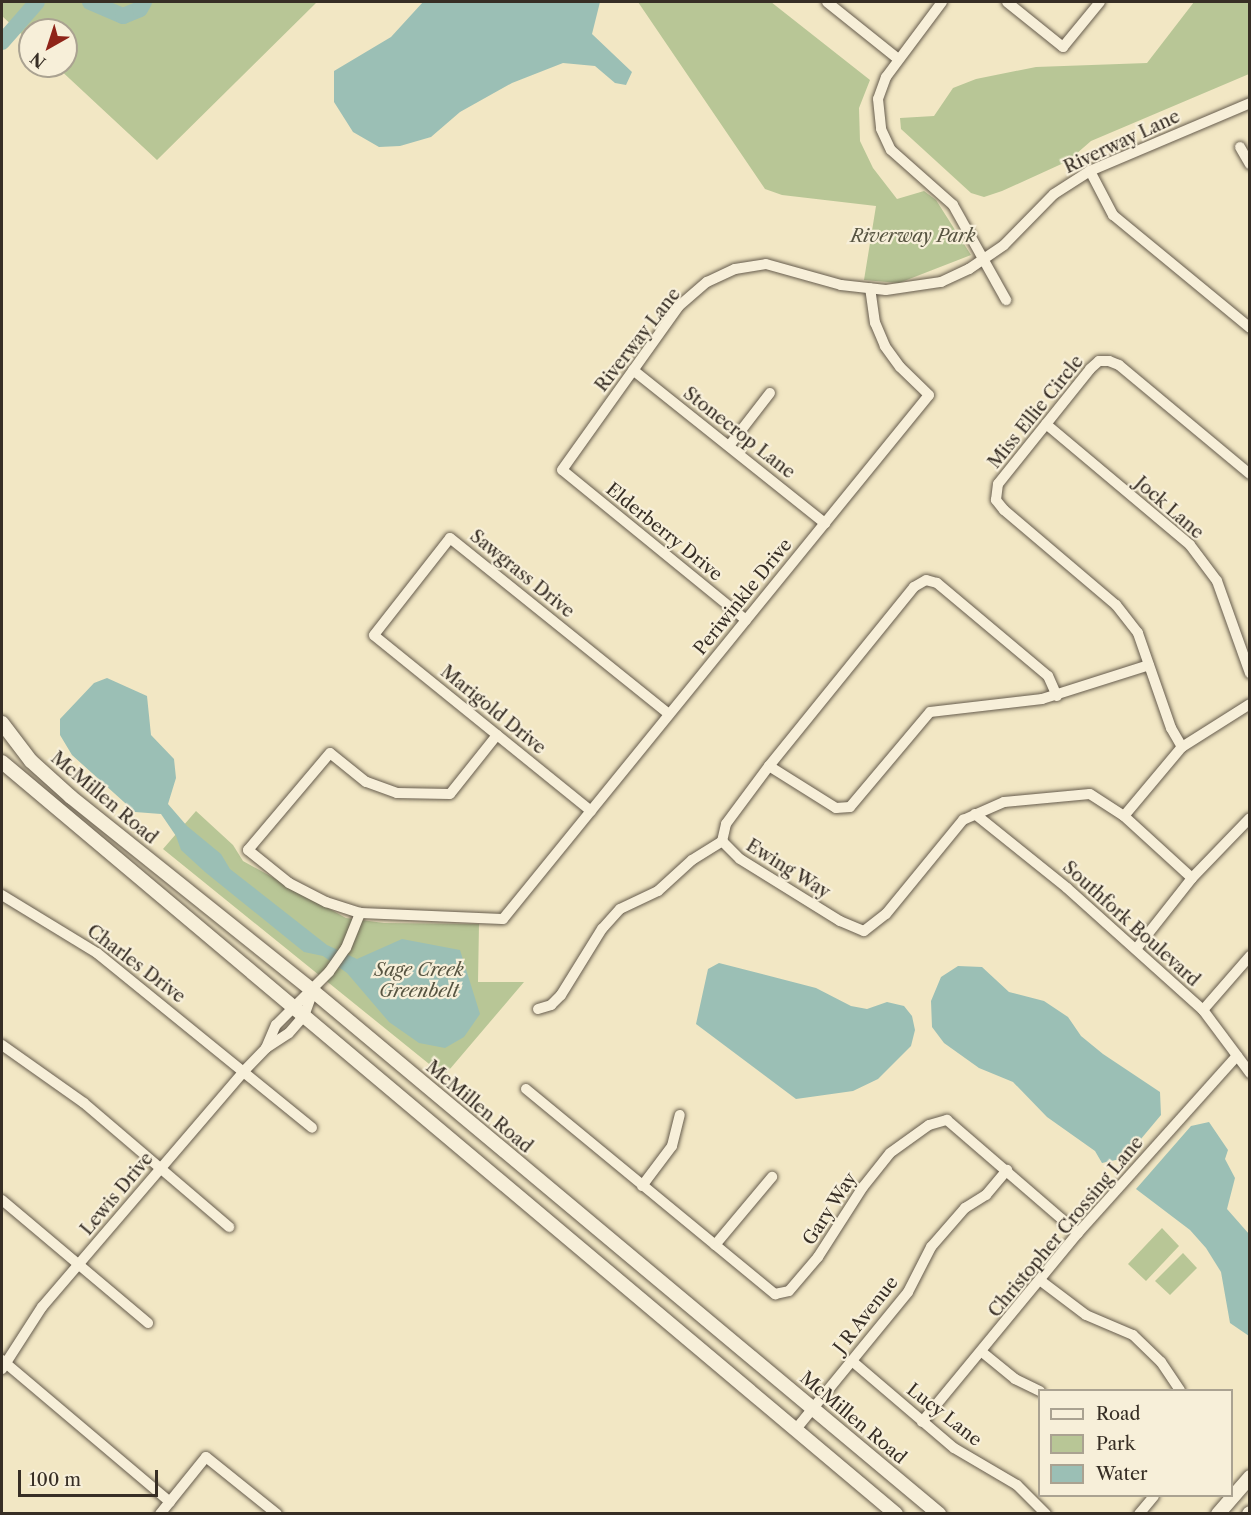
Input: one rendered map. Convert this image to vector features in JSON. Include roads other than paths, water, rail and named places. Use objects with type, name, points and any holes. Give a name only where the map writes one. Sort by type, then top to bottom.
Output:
[{"type":"main road","name":"McMillen Road","points":[[2,723],[31,761],[71,797],[313,991],[939,1514]]},
{"type":"main road","points":[[2,762],[896,1514]]},
{"type":"main road","points":[[1233,1497],[1250,1477]]},
{"type":"main road","points":[[1218,1514],[1233,1497]]},
{"type":"street","points":[[827,2],[897,58]]},
{"type":"street","points":[[942,2],[897,58],[878,99],[880,129],[891,150],[953,205],[1006,300]]},
{"type":"street","points":[[1007,2],[1063,47],[1100,2]]},
{"type":"street","name":"Riverway Lane","points":[[562,470],[680,306],[707,282],[735,269],[766,264],[841,285],[870,288],[910,289],[941,282],[984,259],[1004,245],[1054,194],[1090,171],[1250,103]]},
{"type":"street","points":[[1240,147],[1250,164]]},
{"type":"street","points":[[1090,171],[1113,215],[1250,328]]},
{"type":"street","name":"Periwinkle Drive","points":[[360,913],[503,919],[929,395],[900,367],[885,346],[875,323],[870,288]]},
{"type":"street","name":"Miss Ellie Circle","points":[[1182,747],[1138,633],[1116,605],[996,500],[998,484],[1090,369],[1099,362],[1109,361],[1119,364],[1250,474]]},
{"type":"street","name":"Stonecrop Lane","points":[[633,370],[825,523]]},
{"type":"street","points":[[729,446],[770,393]]},
{"type":"street","name":"Jock Lane","points":[[1046,424],[1190,545],[1217,581],[1250,673]]},
{"type":"street","name":"Elderberry Drive","points":[[562,470],[746,620]]},
{"type":"street","name":"Sawgrass Drive","points":[[374,635],[450,538],[669,714]]},
{"type":"street","name":"Ewing Way","points":[[1057,696],[1048,676],[937,582],[926,580],[914,586],[769,766],[726,824],[722,841],[740,859],[840,921],[864,931],[875,926],[950,834],[975,814],[1004,802],[1090,794],[1124,816],[1192,878]]},
{"type":"street","name":"Marigold Drive","points":[[374,635],[591,811]]},
{"type":"street","points":[[769,766],[836,808],[850,807],[930,712],[1057,696],[1149,665]]},
{"type":"street","points":[[1124,816],[1182,747],[1250,704]]},
{"type":"street","points":[[360,913],[289,883],[248,850],[330,753],[366,782],[398,793],[450,794],[497,735]]},
{"type":"street","name":"Southfork Boulevard","points":[[975,814],[1136,950],[1203,1010],[1250,1073]]},
{"type":"street","points":[[1136,950],[1192,878],[1250,818]]},
{"type":"street","points":[[538,1009],[551,1005],[561,995],[602,929],[620,909],[658,891],[692,860],[722,841]]},
{"type":"street","name":"Charles Drive","points":[[2,895],[97,953],[312,1128]]},
{"type":"street","name":"Lewis Drive","points":[[266,1048],[276,1025],[292,1006],[313,991],[346,948],[360,913]]},
{"type":"street","points":[[1203,1010],[1250,956]]},
{"type":"street","name":"Lewis Drive","points":[[3,1364],[42,1307],[160,1168],[244,1071],[266,1048],[289,1034],[304,1016],[313,991]]},
{"type":"street","points":[[2,1045],[84,1103],[230,1227]]},
{"type":"street","name":"Christopher Crossing Lane","points":[[922,1422],[1041,1281],[1078,1233],[1237,1056]]},
{"type":"street","name":"Gary Way","points":[[526,1089],[775,1294],[789,1291],[836,1235],[879,1166],[928,1125],[946,1120],[1078,1233]]},
{"type":"street","points":[[642,1186],[672,1146],[680,1115]]},
{"type":"street","name":"J R Avenue","points":[[796,1429],[908,1292],[931,1247],[965,1208],[986,1195],[1007,1170]]},
{"type":"street","points":[[715,1245],[772,1177]]},
{"type":"street","points":[[2,1200],[148,1323]]},
{"type":"street","points":[[1041,1281],[1086,1315],[1133,1335],[1161,1362],[1179,1389]]},
{"type":"street","points":[[982,1352],[1015,1379],[1038,1390]]},
{"type":"street","name":"Lucy Lane","points":[[852,1361],[954,1448],[1017,1485],[1046,1514]]},
{"type":"street","points":[[3,1364],[170,1502]]},
{"type":"street","points":[[160,1514],[206,1457],[277,1514]]},
{"type":"street","points":[[1139,1514],[1151,1497]]},
{"type":"water","points":[[423,2],[600,2],[592,34],[632,72],[626,85],[615,83],[595,66],[563,63],[512,83],[460,112],[431,137],[400,146],[379,147],[353,132],[334,102],[334,71],[391,37]]},
{"type":"water","points":[[107,678],[147,696],[151,735],[174,759],[176,778],[168,804],[187,826],[221,854],[230,869],[327,945],[357,959],[402,939],[460,950],[480,1014],[464,1037],[445,1048],[419,1043],[389,1022],[347,973],[323,956],[304,952],[205,872],[181,850],[176,836],[161,814],[135,812],[72,755],[60,735],[60,719],[94,683]]},
{"type":"water","points":[[719,963],[816,988],[851,1006],[867,1009],[887,1002],[904,1006],[912,1016],[915,1030],[911,1046],[878,1079],[853,1091],[796,1099],[696,1024],[708,969]]},
{"type":"water","points":[[958,966],[982,967],[1009,992],[1044,1001],[1068,1017],[1081,1036],[1103,1054],[1160,1092],[1161,1115],[1125,1158],[1102,1163],[1095,1151],[1047,1117],[1013,1082],[979,1068],[944,1043],[932,1027],[931,1001],[941,977]]},
{"type":"water","points":[[1209,1122],[1228,1150],[1225,1159],[1235,1178],[1227,1209],[1249,1234],[1249,1336],[1230,1323],[1221,1272],[1206,1248],[1190,1230],[1136,1189],[1191,1126]]},
{"type":"waterway","points":[[2,42],[37,2]]},
{"type":"waterway","points":[[90,2],[123,16],[140,9],[144,2]]},
{"type":"park label","name":"Riverway Park","points":[[913,236]]},
{"type":"park label","name":"Sage Creek Greenbelt","points":[[419,981]]}]
